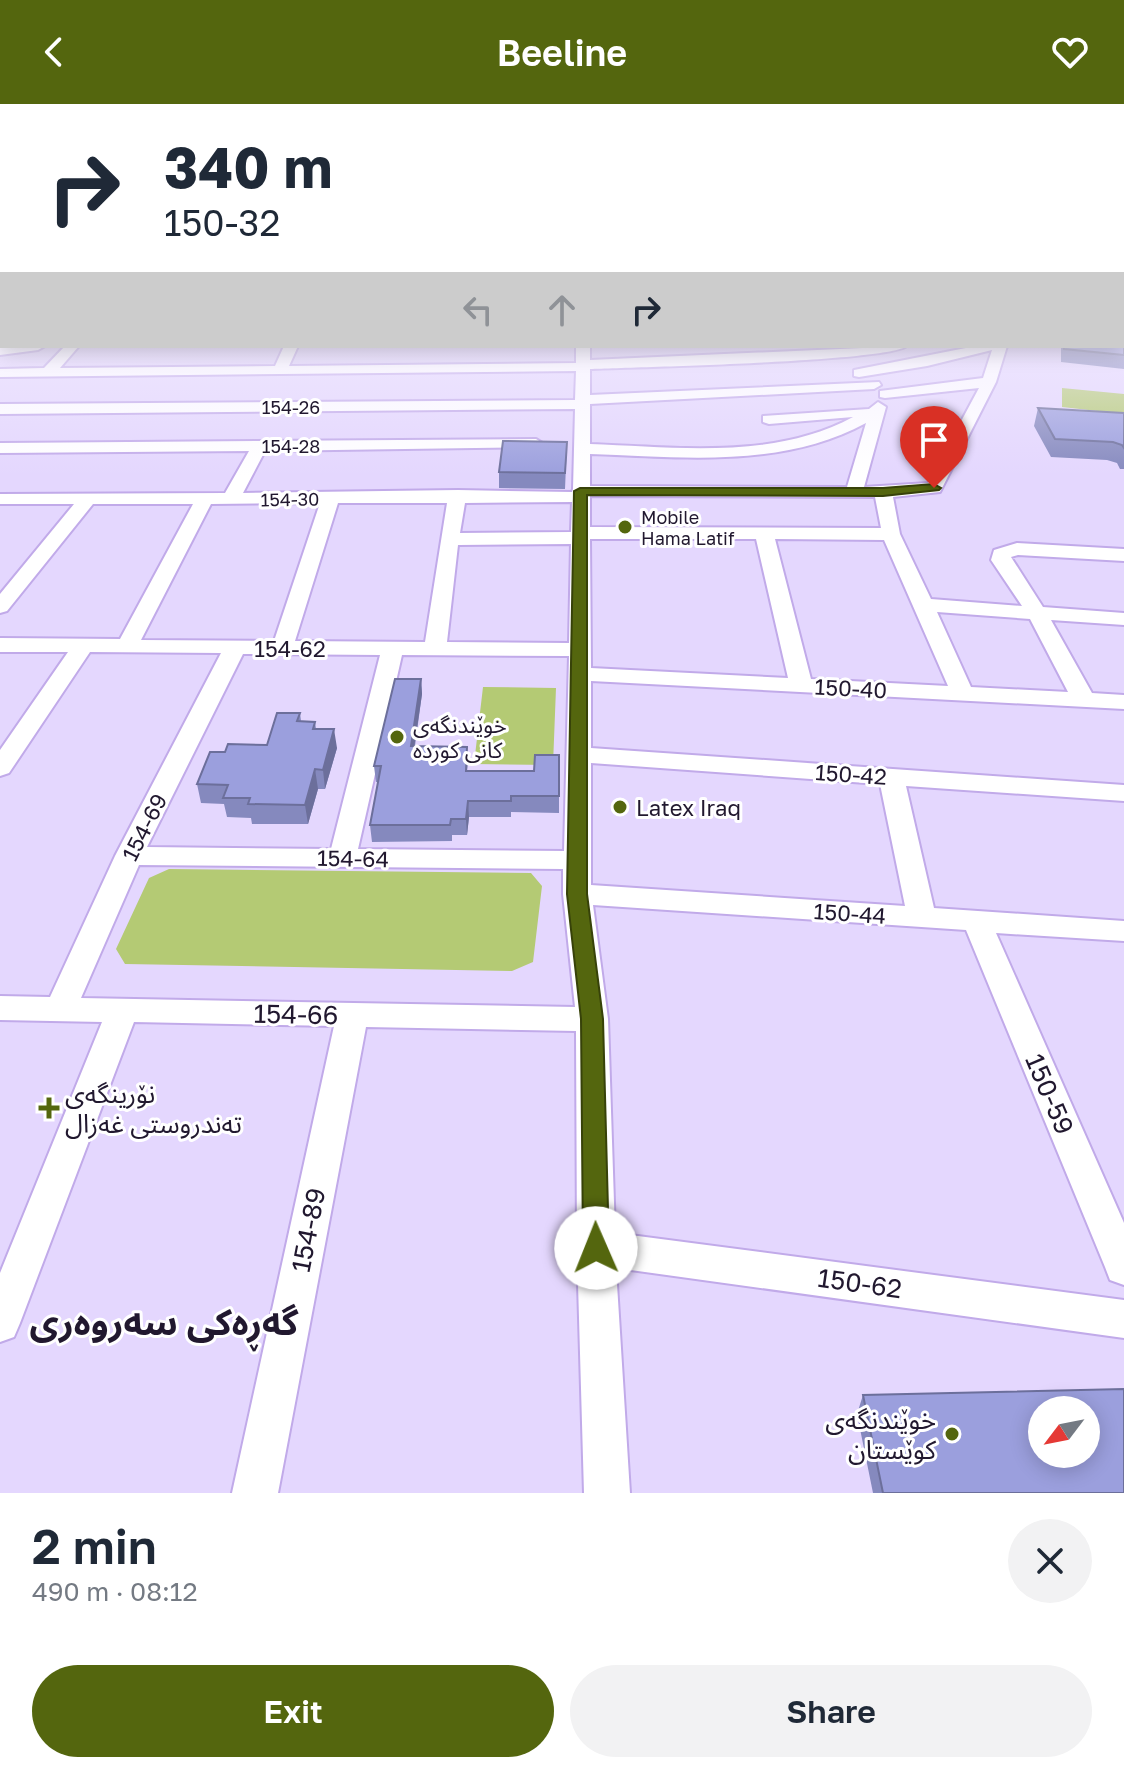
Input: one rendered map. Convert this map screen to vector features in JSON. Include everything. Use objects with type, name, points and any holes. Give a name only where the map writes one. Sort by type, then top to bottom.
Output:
[{"type":"street","points":[[0,351],[23,348]]},
{"type":"street","points":[[48,373],[70,348]]},
{"type":"street","points":[[280,371],[290,348]]},
{"type":"street","points":[[769,365],[879,348]]},
{"type":"street","points":[[859,373],[927,362],[985,348]]},
{"type":"street","points":[[0,373],[48,373],[119,390],[280,371],[376,389],[582,359],[769,365],[880,390],[989,382],[999,348]]},
{"type":"street","points":[[835,353],[880,390]]},
{"type":"street","points":[[582,359],[582,402],[570,445],[580,494],[577,894],[592,1019],[596,1248],[607,1493]]},
{"type":"street","name":"154-26","points":[[0,409],[119,390],[160,427],[376,389],[582,402],[752,392],[769,365]]},
{"type":"street","name":"154-30","points":[[0,500],[230,500],[927,490],[938,486],[989,382]]},
{"type":"street","points":[[854,492],[880,390]]},
{"type":"street","points":[[752,392],[784,445]]},
{"type":"street","points":[[769,419],[876,411]]},
{"type":"street","name":"154-28","points":[[0,448],[160,427],[260,446],[570,445],[747,450],[784,445],[853,426],[876,411]]},
{"type":"street","points":[[230,500],[260,446]]},
{"type":"street","points":[[883,492],[891,534],[963,694]]},
{"type":"street","points":[[435,648],[458,495]]},
{"type":"street","points":[[282,648],[331,498]]},
{"type":"street","points":[[0,500],[18,509]]},
{"type":"street","points":[[0,516],[41,500]]},
{"type":"street","points":[[127,646],[204,500]]},
{"type":"street","points":[[0,607],[86,501]]},
{"type":"street","points":[[764,534],[801,685]]},
{"type":"street","points":[[449,539],[580,535],[891,534]]},
{"type":"street","points":[[1084,700],[1037,613],[1001,560],[1004,551],[1017,549],[1124,555]]},
{"type":"street","points":[[921,605],[1124,619]]},
{"type":"street","name":"154-62","points":[[0,645],[435,648],[579,662]]},
{"type":"street","points":[[0,768],[83,646]]},
{"type":"street","name":"154-69","points":[[60,1009],[129,856],[235,648]]},
{"type":"street","points":[[342,858],[393,648]]},
{"type":"street","name":"150-40","points":[[579,662],[801,685],[1124,702]]},
{"type":"street","name":"150-42","points":[[578,755],[1124,793]]},
{"type":"street","points":[[891,777],[922,918]]},
{"type":"street","name":"154-64","points":[[129,856],[577,860]]},
{"type":"street","name":"150-44","points":[[577,894],[1124,931]]},
{"type":"street","name":"150-59","points":[[977,922],[1124,1267]]},
{"type":"street","name":"154-66","points":[[0,1008],[592,1019]]},
{"type":"street","points":[[0,1323],[123,1010]]},
{"type":"street","name":"154-89","points":[[255,1493],[352,1015]]},
{"type":"street","name":"150-62","points":[[596,1248],[1124,1319]]},
{"type":"green space","points":[[1062,388],[1124,394],[1124,414],[1062,407]]},
{"type":"green space","points":[[483,687],[556,688],[553,765],[474,764]]},
{"type":"green space","points":[[169,869],[531,873],[542,886],[533,962],[512,971],[125,964],[116,949],[149,878]]},
{"type":"building","points":[[1124,348],[1124,355],[1064,349]]},
{"type":"building","points":[[1038,408],[1124,413],[1124,448],[1113,442],[1055,439]]},
{"type":"building","points":[[503,441],[567,442],[565,473],[499,472]]},
{"type":"building","points":[[395,679],[421,679],[411,746],[467,747],[466,771],[534,771],[535,755],[559,755],[559,796],[511,796],[511,801],[468,801],[466,819],[451,819],[450,825],[370,825],[381,766],[374,766]]},
{"type":"building","points":[[277,713],[300,713],[297,721],[315,722],[313,729],[334,729],[323,770],[315,769],[305,805],[248,804],[250,798],[223,798],[228,785],[197,784],[210,752],[225,752],[228,744],[267,745]]},
{"type":"building","name":"خوێندنگەی کوێستان","points":[[1124,1389],[1124,1493],[883,1493],[863,1395]]},
{"type":"place","name":"Mobile Hama Latif","points":[[625,527]]},
{"type":"place","name":"خوێندنگەی کانی کوردە","points":[[397,737]]},
{"type":"place","name":"Latex Iraq","points":[[620,807]]},
{"type":"place","name":"نۆرینگەی تەندروستی غەزال","points":[[49,1108]]},
{"type":"place","name":"خوێندنگەی کوێستان","points":[[952,1434]]},
{"type":"district","name":"گەڕەکی سەروەری","points":[[164,1321]]},
{"type":"route","points":[[596,1248],[592,1019],[577,894],[580,491],[883,492],[934,488]]}]
